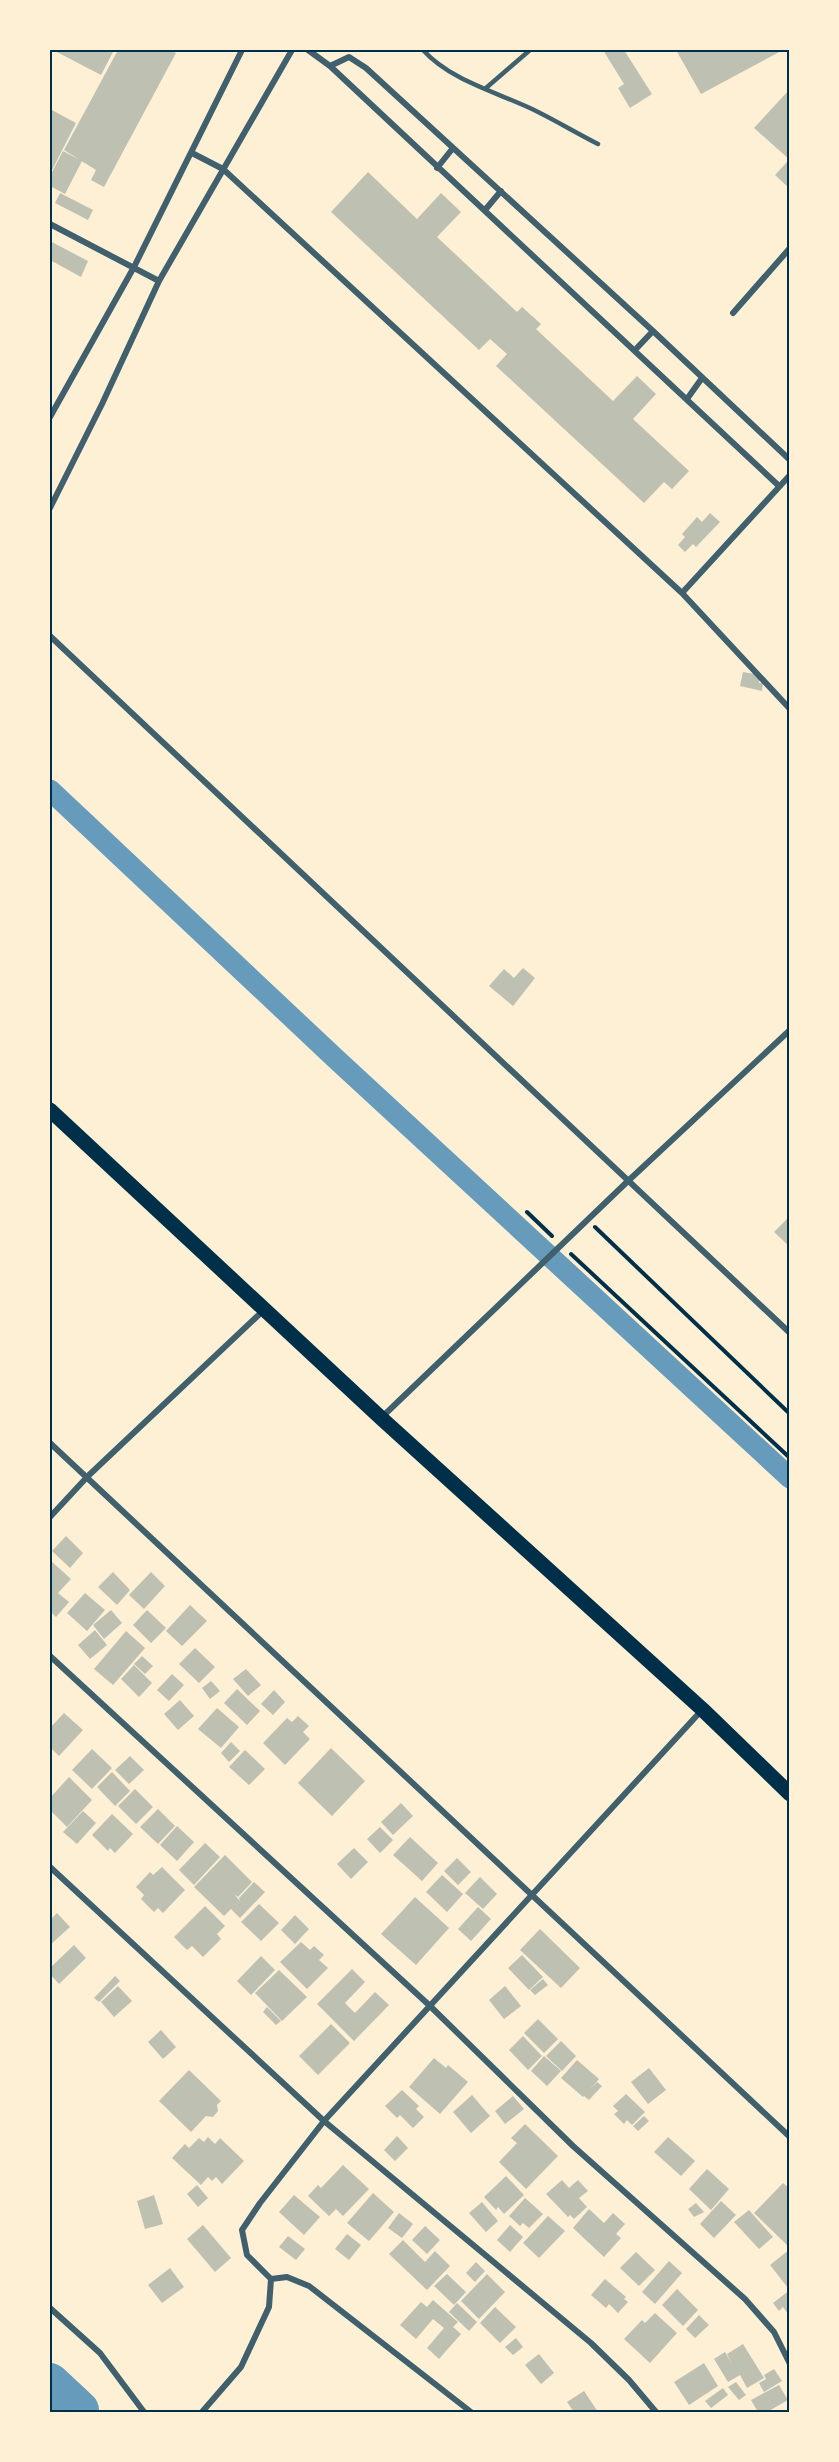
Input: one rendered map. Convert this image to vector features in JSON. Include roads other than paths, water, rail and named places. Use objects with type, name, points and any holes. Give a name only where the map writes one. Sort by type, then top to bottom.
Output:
[{"type":"main road","points":[[50,1110],[381,1418],[702,1709],[789,1794]]},
{"type":"street","points":[[50,417],[134,267],[242,50]]},
{"type":"street","points":[[50,508],[102,404],[159,281],[292,50]]},
{"type":"street","points":[[308,50],[330,66],[780,486]]},
{"type":"street","points":[[330,66],[349,57],[360,63],[653,330],[789,460]]},
{"type":"street","points":[[437,168],[453,148]]},
{"type":"street","points":[[192,153],[223,169],[682,593],[789,709]]},
{"type":"street","points":[[485,210],[501,191]]},
{"type":"street","points":[[50,224],[159,281]]},
{"type":"street","points":[[733,313],[789,248]]},
{"type":"street","points":[[635,350],[653,330]]},
{"type":"street","points":[[687,399],[702,378]]},
{"type":"street","points":[[682,593],[789,475]]},
{"type":"street","points":[[50,636],[789,1334]]},
{"type":"street","points":[[381,1418],[789,1030]]},
{"type":"street","points":[[50,1517],[88,1476],[265,1309]]},
{"type":"street","points":[[50,1443],[88,1476],[529,1895],[789,2137]]},
{"type":"street","points":[[50,1656],[429,2005],[573,2146],[745,2299],[774,2332],[789,2364]]},
{"type":"street","points":[[202,2412],[241,2367],[269,2307],[271,2279],[247,2255],[242,2230],[260,2202],[324,2121],[702,1709]]},
{"type":"street","points":[[50,1867],[324,2121],[591,2343],[629,2380],[656,2412]]},
{"type":"street","points":[[271,2279],[287,2277],[309,2286],[471,2412]]},
{"type":"street","points":[[50,2308],[100,2354],[144,2412]]},
{"type":"lane","points":[[423,50],[444,69],[536,111],[598,144]]},
{"type":"lane","points":[[486,88],[530,50]]},
{"type":"waterway","points":[[50,790],[336,1059],[790,1478]]},
{"type":"waterway","points":[[50,2382],[80,2410],[78,2412]]}]
